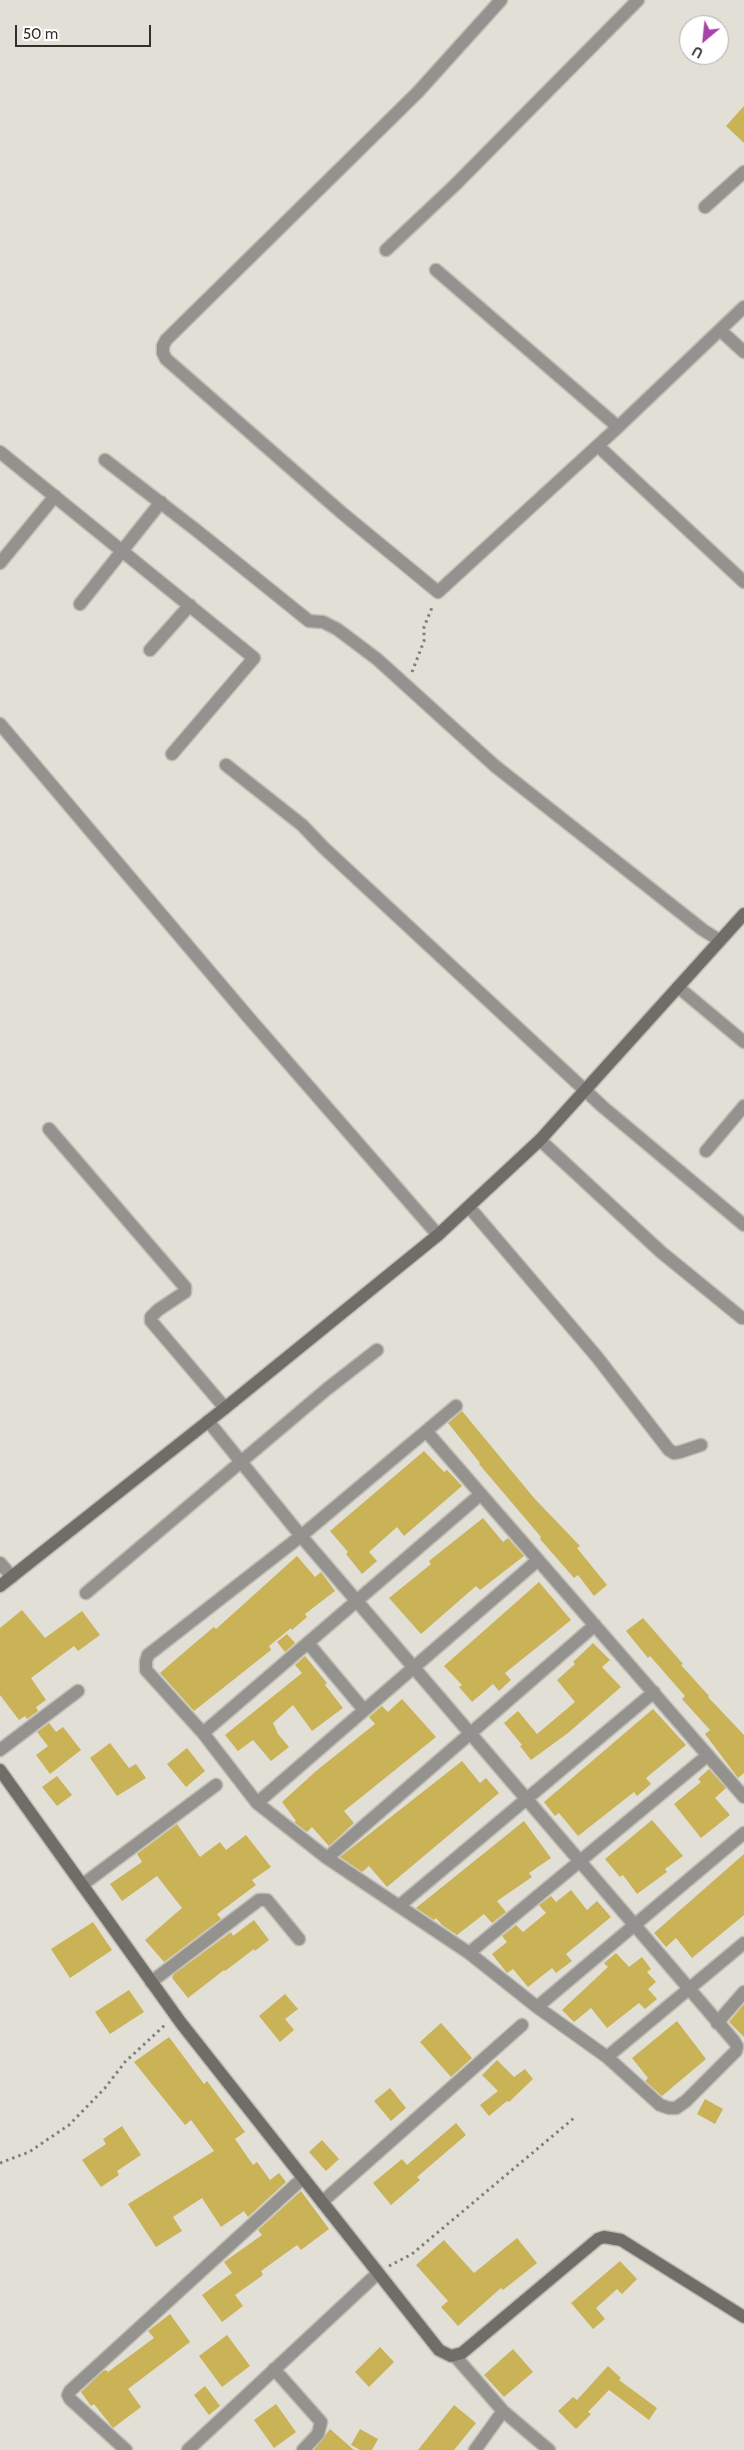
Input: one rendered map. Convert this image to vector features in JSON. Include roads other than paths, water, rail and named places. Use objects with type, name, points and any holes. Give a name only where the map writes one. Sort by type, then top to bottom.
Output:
[{"type":"street","points":[[501,0],[418,92],[199,306],[163,346],[163,353],[166,359],[342,513],[438,592],[598,446],[744,307]]},
{"type":"street","points":[[386,250],[454,186],[638,0]]},
{"type":"street","points":[[705,207],[744,172]]},
{"type":"street","points":[[436,270],[618,426]]},
{"type":"street","points":[[720,330],[744,352]]},
{"type":"street","points":[[598,446],[744,582]]},
{"type":"street","points":[[0,452],[254,658],[172,754]]},
{"type":"street","points":[[106,460],[309,621],[323,622],[337,629],[378,659],[495,766],[711,935]]},
{"type":"street","points":[[0,563],[55,496]]},
{"type":"street","points":[[80,604],[161,502]]},
{"type":"street","points":[[150,650],[190,606]]},
{"type":"street","points":[[0,724],[248,1018],[435,1232]]},
{"type":"street","points":[[226,765],[302,825],[324,848],[582,1088],[744,1225]]},
{"type":"street","points":[[0,1586],[210,1424],[226,1408],[435,1232],[469,1207],[545,1144],[582,1088],[678,986],[711,935],[744,914]]},
{"type":"street","points":[[678,986],[744,1042]]},
{"type":"street","points":[[706,1151],[744,1106]]},
{"type":"street","points":[[49,1129],[185,1288],[185,1292],[158,1310],[151,1317],[151,1321],[226,1408]]},
{"type":"street","points":[[545,1144],[661,1252],[742,1318]]},
{"type":"street","points":[[469,1207],[597,1357],[669,1450],[674,1453],[701,1445]]},
{"type":"street","points":[[86,1593],[327,1389],[377,1350]]},
{"type":"street","points":[[210,1424],[301,1536],[356,1601],[734,2041],[737,2046],[736,2051],[686,2101],[676,2108],[660,2105],[607,2057],[537,2007],[468,1953],[327,1858],[257,1803],[203,1734],[146,1670],[148,1655],[301,1536],[456,1406]]},
{"type":"street","points":[[426,1431],[744,1797]]},
{"type":"street","points":[[203,1734],[481,1494]]},
{"type":"street","points":[[257,1803],[538,1560]]},
{"type":"street","points":[[0,1563],[12,1576]]},
{"type":"street","points":[[327,1858],[595,1625]]},
{"type":"street","points":[[308,1643],[364,1710]]},
{"type":"street","points":[[0,1750],[78,1690]]},
{"type":"street","points":[[399,1906],[654,1692]]},
{"type":"street","points":[[468,1953],[708,1755]]},
{"type":"street","points":[[0,1770],[175,2015],[439,2350],[447,2355],[455,2356],[466,2350],[598,2239],[604,2237],[621,2240],[744,2317]]},
{"type":"street","points":[[82,1885],[216,1785]]},
{"type":"street","points":[[537,2007],[744,1833]]},
{"type":"street","points":[[151,1982],[259,1900],[267,1900],[298,1940]]},
{"type":"street","points":[[607,2057],[744,1943]]},
{"type":"street","points":[[717,2023],[744,1992]]},
{"type":"street","points":[[322,2202],[522,2025]]},
{"type":"street","points":[[126,2450],[70,2399],[68,2395],[70,2391],[303,2178]]},
{"type":"street","points":[[188,2450],[378,2273]]},
{"type":"street","points":[[455,2356],[502,2411],[549,2450]]},
{"type":"street","points":[[274,2369],[320,2422],[320,2430],[303,2450]]},
{"type":"street","points":[[475,2450],[502,2411]]}]
